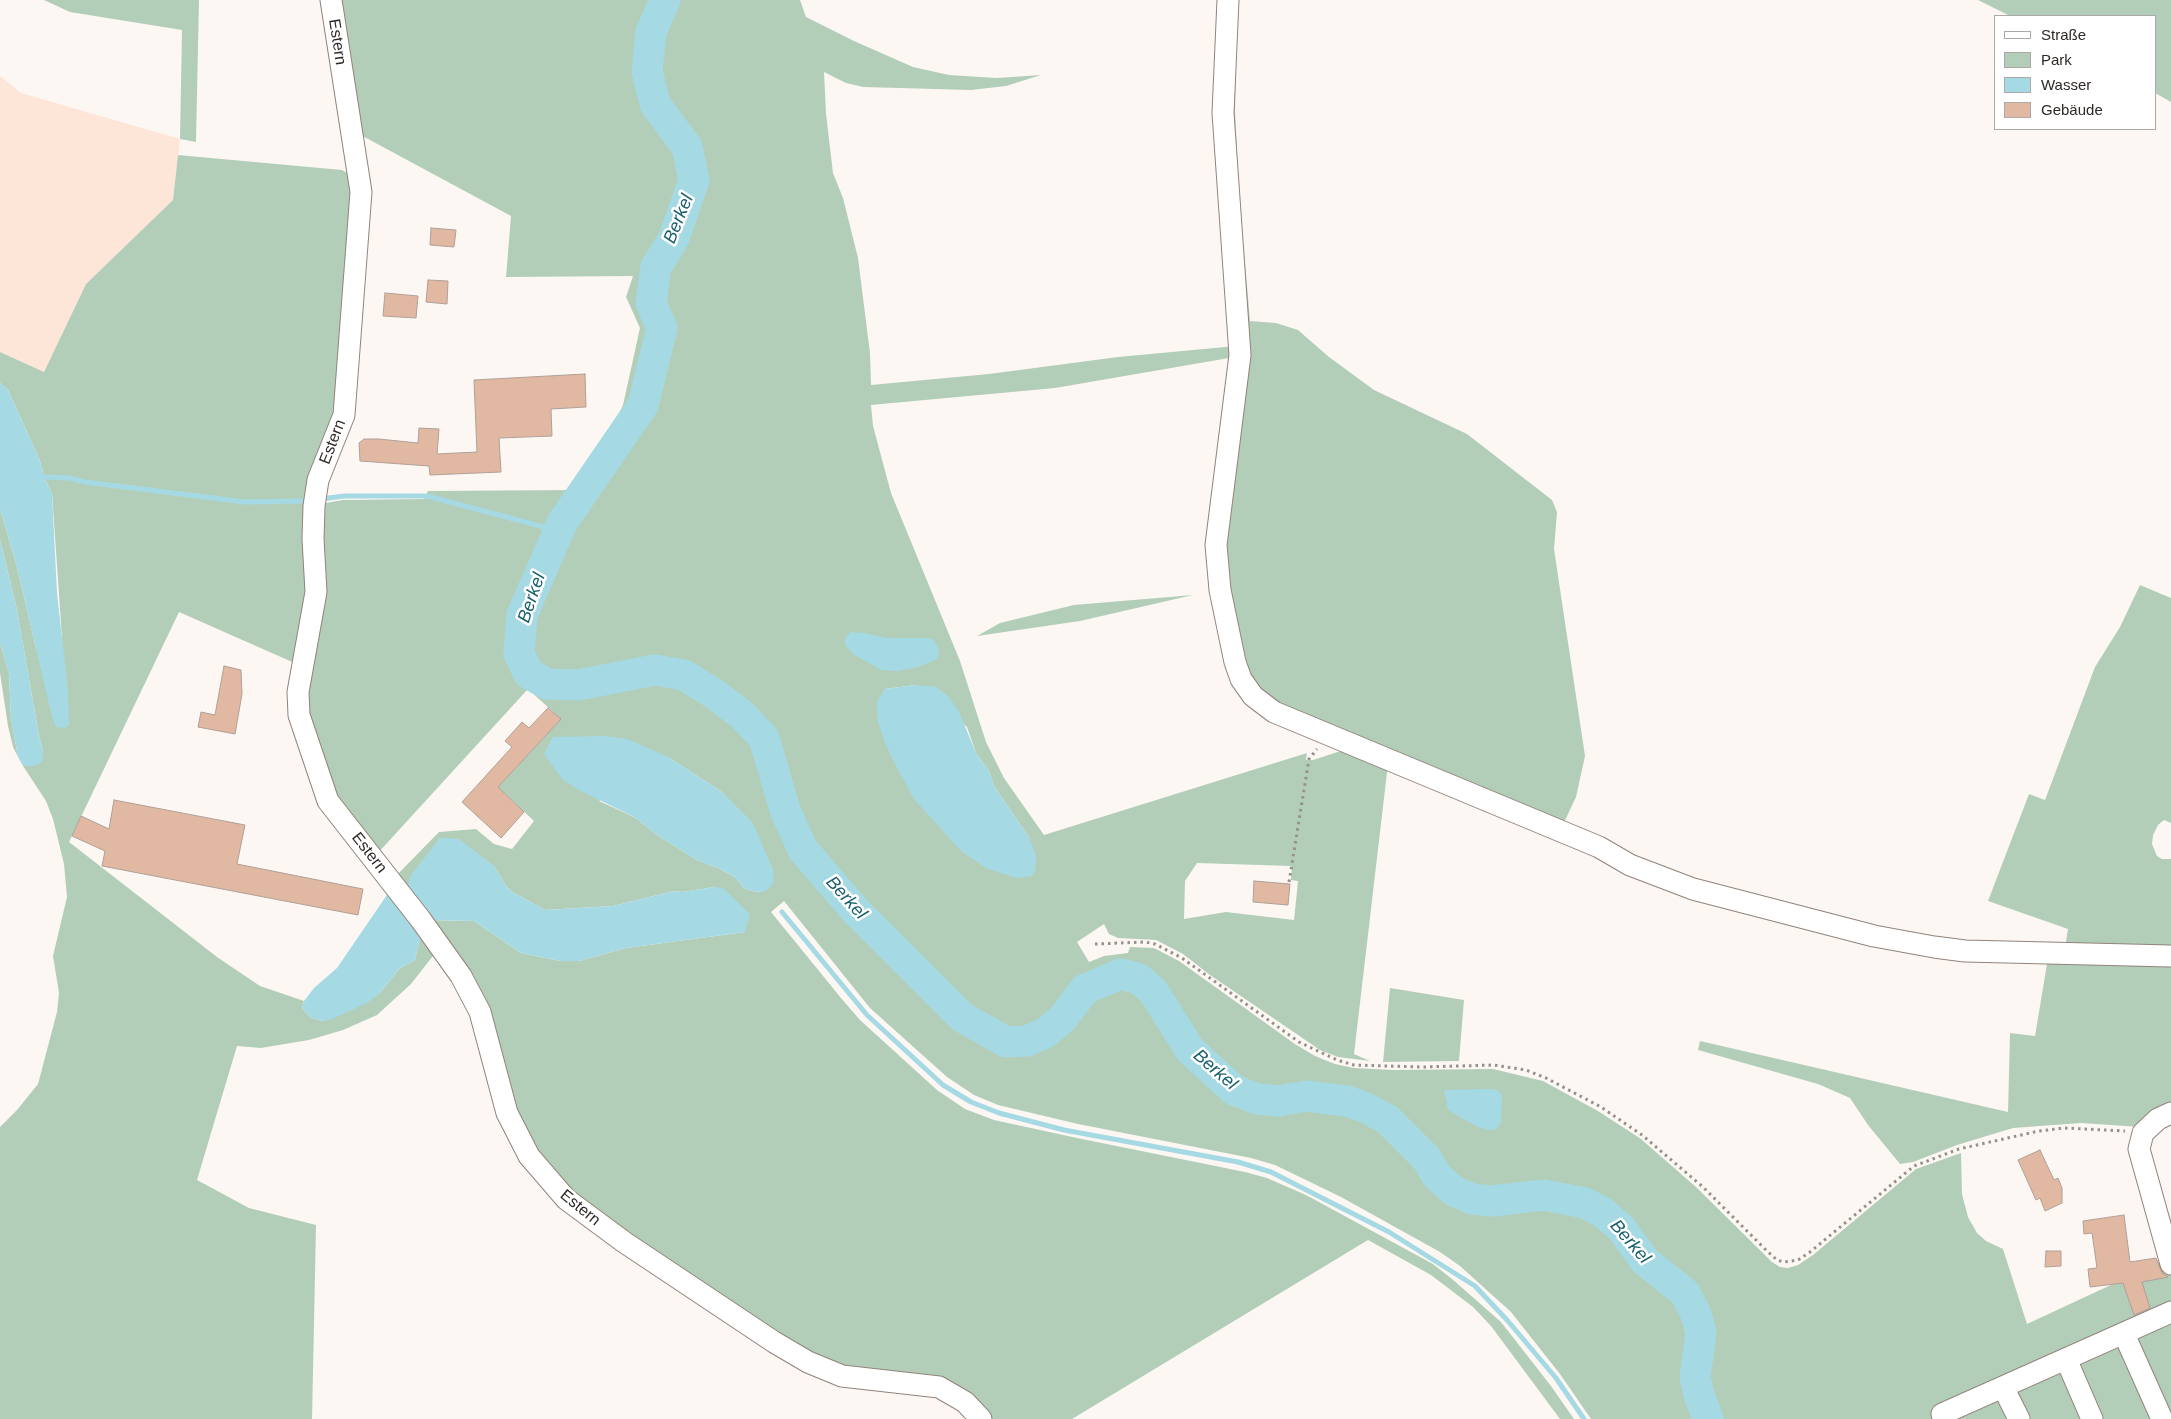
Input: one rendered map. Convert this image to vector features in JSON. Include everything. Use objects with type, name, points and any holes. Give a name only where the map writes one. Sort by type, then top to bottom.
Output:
[{"type":"street","name":"Estern","points":[[331,0],[361,192],[344,415],[318,480],[314,506],[313,539],[316,592],[298,692],[299,715],[328,802],[421,920],[461,976],[480,1012],[507,1113],[529,1156],[566,1199],[632,1247],[774,1342],[808,1362],[842,1376],[939,1387],[965,1402],[981,1419]]},
{"type":"street","points":[[1228,0],[1223,113],[1240,355],[1216,545],[1220,590],[1235,662],[1241,679],[1253,696],[1274,712],[1599,848],[1630,865],[1693,889],[1874,936],[1958,950],[2171,956]]},
{"type":"street","points":[[2171,1113],[2158,1119],[2143,1132],[2139,1149],[2171,1264]]},
{"type":"street","points":[[1944,1419],[1942,1414],[2171,1312]]},
{"type":"street","points":[[2124,1334],[2162,1419]]},
{"type":"street","points":[[2066,1359],[2092,1419]]},
{"type":"street","points":[[2003,1387],[2019,1419]]},
{"type":"path","points":[[1290,882],[1309,759],[1329,735]]},
{"type":"path","points":[[1095,944],[1145,942],[1155,944],[1182,958],[1299,1042],[1337,1060],[1354,1065],[1423,1067],[1494,1065],[1526,1070],[1546,1078],[1600,1107],[1642,1135],[1703,1187],[1777,1260],[1784,1262],[1798,1260],[1810,1252],[1914,1166],[1959,1149],[2017,1134],[2064,1128],[2106,1128],[2143,1132]]},
{"type":"shaded area","points":[[0,76],[21,93],[180,139],[173,200],[86,284],[44,372],[0,352]]},
{"type":"green space","points":[[44,0],[199,0],[196,142],[180,139],[182,30],[70,12]]},
{"type":"green space","points":[[336,0],[656,0],[642,68],[644,100],[676,148],[686,179],[677,206],[646,272],[645,311],[652,329],[634,400],[628,413],[606,443],[623,405],[640,328],[626,297],[633,276],[506,277],[511,216],[357,133]]},
{"type":"green space","points":[[672,0],[800,0],[806,17],[913,67],[949,75],[997,78],[1041,75],[1006,86],[971,90],[863,87],[846,83],[824,72],[826,114],[833,173],[843,198],[858,258],[870,353],[871,385],[989,374],[1118,357],[1236,346],[1235,357],[1055,388],[871,405],[873,426],[891,493],[960,661],[986,742],[1004,778],[1044,835],[1307,753],[1306,760],[1313,760],[1350,748],[1388,764],[1354,1054],[1370,1061],[1338,1057],[1320,1050],[1210,975],[1183,954],[1156,940],[1118,938],[1109,934],[1104,924],[1077,942],[1089,962],[1104,956],[1128,953],[1130,947],[1154,948],[1179,961],[1295,1044],[1315,1056],[1335,1064],[1354,1068],[1394,1070],[1493,1069],[1543,1081],[1598,1111],[1641,1139],[1696,1187],[1772,1262],[1780,1267],[1788,1268],[1798,1265],[1813,1255],[1916,1169],[1961,1153],[1962,1194],[1968,1217],[1977,1233],[1986,1241],[2003,1249],[2027,1324],[2171,1257],[2171,1419],[1717,1419],[1702,1375],[1711,1359],[1712,1343],[1704,1309],[1692,1290],[1629,1227],[1596,1201],[1567,1191],[1543,1189],[1474,1191],[1462,1187],[1453,1180],[1428,1147],[1404,1123],[1384,1109],[1345,1094],[1317,1088],[1280,1090],[1241,1085],[1196,1036],[1166,988],[1156,977],[1136,964],[1109,964],[1097,968],[1072,990],[1056,1015],[1032,1032],[1020,1033],[1004,1030],[968,1006],[891,926],[868,908],[814,850],[799,822],[769,737],[748,712],[717,684],[704,676],[686,669],[653,664],[616,668],[575,677],[554,677],[543,674],[529,653],[528,646],[530,628],[543,584],[569,529],[617,463],[649,408],[670,332],[662,300],[664,271],[681,249],[689,229],[703,180],[703,161],[698,148],[657,79],[660,50]],"holes":[[[915,685],[967,727],[976,753],[989,771],[994,786],[1030,839],[885,689]],[[1197,863],[1292,866],[1291,880],[1298,881],[1294,920],[1226,912],[1184,919],[1185,881]]]},
{"type":"green space","points":[[1233,0],[1239,0],[1235,111],[1239,193],[1250,321],[1276,323],[1298,330],[1329,357],[1374,390],[1467,434],[1552,500],[1557,512],[1554,549],[1585,756],[1576,797],[1561,829],[1282,710],[1247,681],[1224,591],[1230,464]]},
{"type":"green space","points":[[1978,0],[2171,0],[2171,102],[2156,94],[2156,15],[2008,15]]},
{"type":"green space","points":[[178,155],[342,170],[354,177],[340,395],[299,665],[179,612],[69,842],[217,957],[260,986],[304,1001],[302,1008],[311,1018],[323,1021],[379,994],[400,968],[415,960],[419,942],[424,937],[436,952],[411,984],[377,1015],[343,1030],[309,1040],[261,1048],[237,1046],[197,1180],[249,1208],[316,1225],[312,1419],[0,1419],[0,1127],[38,1084],[57,1012],[59,993],[53,956],[67,897],[64,864],[53,819],[46,801],[23,766],[34,766],[43,751],[17,610],[0,540],[0,508],[17,567],[36,648],[62,638],[52,493],[44,477],[40,461],[8,390],[0,383],[0,352],[44,372],[86,284],[173,200]]},
{"type":"green space","points":[[575,490],[538,550],[523,587],[513,620],[510,638],[513,662],[519,674],[531,686],[564,693],[601,690],[621,683],[643,680],[674,681],[691,688],[738,720],[753,739],[789,838],[815,879],[914,987],[961,1029],[1007,1047],[1029,1048],[1063,1029],[1077,1016],[1087,1000],[1101,990],[1113,985],[1144,994],[1188,1056],[1215,1084],[1235,1099],[1261,1108],[1310,1103],[1327,1104],[1342,1107],[1377,1124],[1397,1138],[1436,1194],[1457,1207],[1470,1209],[1541,1202],[1554,1203],[1587,1212],[1616,1233],[1646,1275],[1677,1300],[1685,1314],[1689,1335],[1691,1383],[1698,1419],[1591,1419],[1560,1374],[1511,1312],[1460,1266],[1440,1252],[1341,1197],[1275,1165],[1251,1158],[1078,1124],[998,1105],[974,1095],[947,1077],[870,1008],[784,901],[771,912],[860,1020],[937,1090],[965,1109],[994,1120],[1245,1172],[1267,1178],[1306,1195],[1433,1264],[1452,1279],[1501,1322],[1574,1419],[1560,1419],[1491,1326],[1473,1307],[1431,1275],[1368,1240],[1072,1419],[987,1419],[980,1409],[828,1365],[582,1205],[532,1147],[427,920],[474,921],[521,953],[560,961],[579,961],[626,948],[745,932],[714,887],[683,892],[674,891],[613,906],[545,910],[514,893],[506,886],[494,866],[440,838],[407,887],[395,877],[439,832],[476,829],[494,844],[512,849],[534,821],[498,787],[561,719],[528,689],[377,854],[341,810],[305,705],[320,504],[343,500],[424,499],[428,491]],"holes":[[[668,757],[722,792],[764,853],[773,870],[762,892],[744,888],[735,877],[697,860],[657,835],[636,818],[599,801]]]},
{"type":"green space","points":[[2140,585],[2171,598],[2171,823],[2164,820],[2158,825],[2153,835],[2152,844],[2157,856],[2162,859],[2171,859],[2171,951],[2065,948],[2068,929],[1988,901],[2029,794],[2045,800],[2095,667],[2120,627]]},
{"type":"green space","points":[[1193,595],[1080,621],[977,636],[1000,623],[1074,605]]},
{"type":"green space","points":[[0,642],[9,674],[11,718],[18,757],[13,747],[8,726],[0,673]]},
{"type":"green space","points":[[2048,958],[2171,962],[2171,1107],[2140,1127],[2081,1123],[2013,1128],[1957,1145],[1913,1162],[1900,1164],[1868,1125],[1850,1098],[1818,1084],[1698,1050],[1700,1041],[2008,1112],[2010,1033],[2035,1036]]},
{"type":"green space","points":[[1390,988],[1464,1000],[1459,1061],[1383,1062]]},
{"type":"water","points":[[0,383],[8,390],[40,461],[44,477],[52,493],[57,593],[68,691],[69,725],[65,728],[56,727],[52,717],[17,567],[0,508]]},
{"type":"water","points":[[0,540],[17,610],[43,751],[42,762],[34,766],[23,766],[18,757],[11,718],[9,674],[0,642]]},
{"type":"water","points":[[850,632],[886,638],[926,638],[934,640],[939,650],[937,659],[918,667],[898,671],[881,670],[853,654],[845,645],[845,639]]},
{"type":"water","points":[[915,685],[936,687],[949,697],[959,712],[976,753],[989,771],[994,786],[1030,839],[1036,857],[1035,871],[1032,876],[1017,878],[988,869],[961,851],[914,799],[885,743],[878,722],[877,702],[885,689]]},
{"type":"water","points":[[605,736],[627,739],[668,757],[722,792],[753,823],[773,870],[774,882],[769,889],[762,892],[744,888],[735,877],[697,860],[657,835],[636,818],[579,790],[563,780],[544,754],[553,737]]},
{"type":"water","points":[[440,838],[459,839],[494,866],[506,886],[514,893],[545,910],[613,906],[674,891],[683,892],[714,887],[723,888],[750,914],[745,932],[626,948],[579,961],[560,961],[521,953],[474,921],[427,920],[407,887],[411,875]]},
{"type":"water","points":[[391,889],[424,937],[419,942],[415,960],[400,968],[379,994],[367,1003],[332,1019],[323,1021],[311,1018],[302,1008],[304,1001],[314,988],[337,968]]},
{"type":"water","points":[[1444,1090],[1497,1090],[1502,1095],[1501,1123],[1496,1129],[1490,1130],[1478,1127],[1448,1110]]},
{"type":"building","points":[[431,228],[456,230],[454,247],[430,245]]},
{"type":"building","points":[[428,280],[448,281],[447,304],[426,302]]},
{"type":"building","points":[[385,293],[418,296],[416,318],[383,316]]},
{"type":"building","points":[[585,374],[586,407],[551,409],[552,436],[499,438],[501,472],[430,475],[429,466],[360,461],[359,443],[364,439],[418,443],[419,428],[439,429],[437,454],[477,452],[474,380]]},
{"type":"building","points":[[224,666],[241,670],[242,694],[235,734],[198,727],[201,712],[215,715]]},
{"type":"building","points":[[548,708],[561,719],[498,787],[524,812],[501,838],[462,802],[512,747],[505,741],[522,722],[529,728]]},
{"type":"building","points":[[114,800],[245,825],[237,864],[363,889],[358,915],[102,866],[105,851],[72,836],[81,816],[109,829]]},
{"type":"building","points":[[1254,881],[1290,884],[1288,905],[1253,902]]},
{"type":"building","points":[[2040,1150],[2054,1180],[2058,1178],[2062,1188],[2062,1203],[2045,1211],[2040,1198],[2036,1200],[2018,1160]]},
{"type":"building","points":[[2124,1215],[2130,1262],[2156,1258],[2162,1273],[2168,1277],[2142,1282],[2150,1308],[2134,1315],[2123,1283],[2090,1287],[2088,1269],[2097,1268],[2092,1233],[2084,1234],[2083,1221]]},
{"type":"building","points":[[2046,1251],[2061,1251],[2061,1266],[2045,1267]]},
{"type":"waterway","name":"Berkel","points":[[665,0],[651,32],[647,71],[655,104],[687,147],[694,180],[674,238],[656,267],[651,303],[662,328],[643,405],[562,523],[522,615],[519,653],[528,673],[547,684],[578,685],[655,670],[684,675],[713,693],[741,714],[764,738],[785,810],[803,850],[856,911],[962,1017],[1006,1042],[1027,1041],[1045,1033],[1062,1019],[1085,989],[1121,974],[1139,979],[1153,991],[1190,1050],[1234,1090],[1257,1099],[1278,1101],[1306,1096],[1347,1101],[1366,1108],[1388,1120],[1427,1159],[1437,1176],[1454,1191],[1472,1199],[1492,1201],[1544,1195],[1585,1203],[1602,1212],[1621,1228],[1645,1261],[1685,1293],[1696,1314],[1701,1333],[1695,1377],[1699,1395],[1708,1419]]},
{"type":"waterway","points":[[44,477],[69,478],[85,482],[245,502],[306,501]]},
{"type":"waterway","points":[[321,499],[344,496],[427,496],[559,531]]},
{"type":"waterway","points":[[782,912],[867,1015],[943,1085],[971,1102],[999,1113],[1064,1130],[1238,1162],[1271,1172],[1389,1232],[1475,1286],[1507,1320],[1556,1378],[1584,1419]]}]
